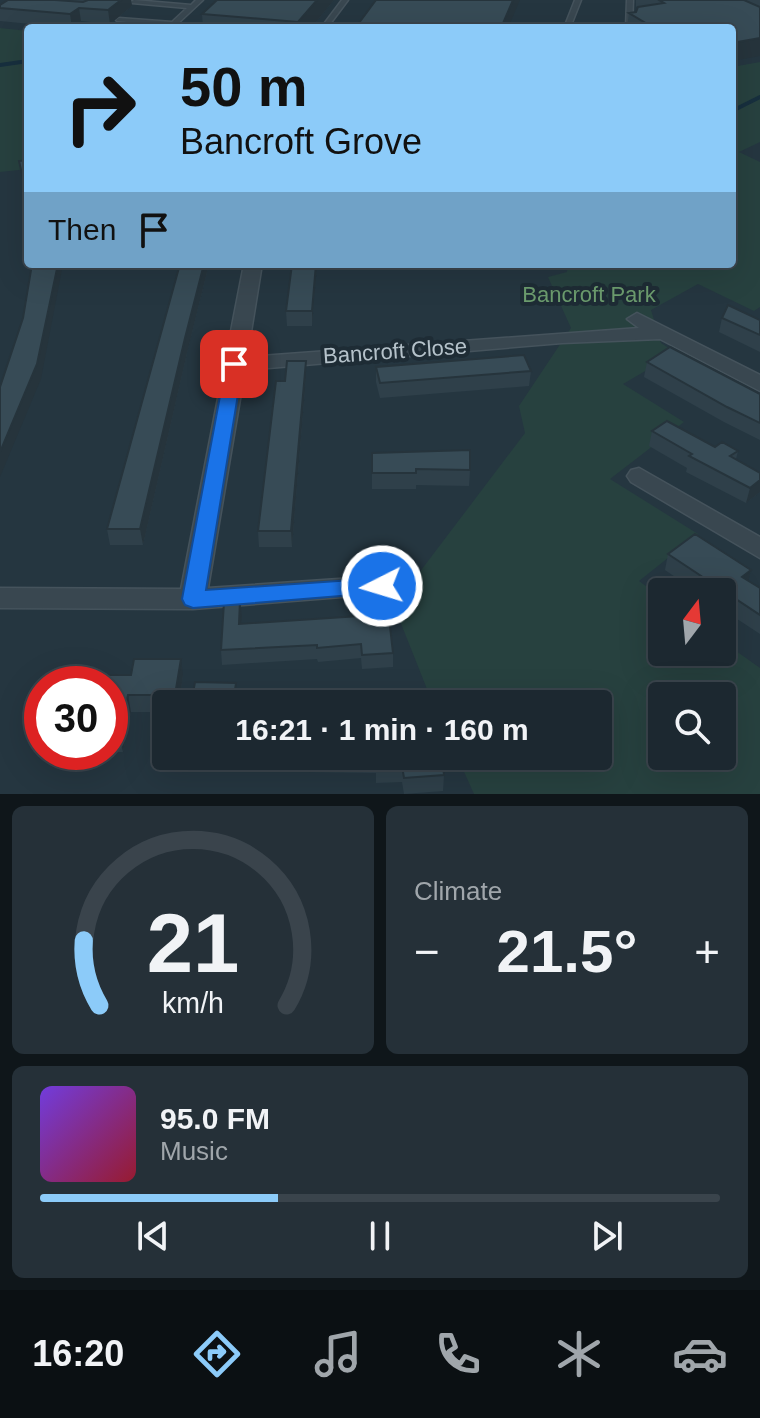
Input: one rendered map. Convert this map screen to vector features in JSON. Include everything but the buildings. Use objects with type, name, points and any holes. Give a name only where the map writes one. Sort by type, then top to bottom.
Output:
[{"type":"street","points":[[193,599],[252,268]]},
{"type":"street","points":[[637,319],[760,384]]},
{"type":"street","name":"Bancroft Close","points":[[234,364],[661,333]]},
{"type":"street","points":[[639,476],[760,549]]},
{"type":"street","points":[[0,598],[193,599],[383,586]]},
{"type":"lane","points":[[173,24],[200,0]]},
{"type":"lane","points":[[327,24],[345,0]]},
{"type":"lane","points":[[569,24],[578,0]]},
{"type":"lane","points":[[629,24],[630,0]]},
{"type":"lane","points":[[134,2],[192,7]]},
{"type":"lane","points":[[119,20],[154,24]]},
{"type":"green space","points":[[0,28],[24,31],[24,169],[0,172]]},
{"type":"green space","name":"Bancroft Park","points":[[760,62],[760,142],[739,152],[760,162],[760,307],[754,311],[698,284],[651,310],[661,343],[676,353],[623,384],[684,422],[610,479],[698,534],[639,581],[648,588],[648,666],[736,666],[736,651],[760,668],[760,794],[474,794],[463,770],[612,770],[612,690],[427,690],[394,606],[525,433],[519,406],[571,328],[548,277],[567,272],[568,268],[736,268],[736,66]]},
{"type":"waterway","points":[[0,65],[24,62]]},
{"type":"waterway","points":[[736,109],[760,97]]},
{"type":"route","points":[[234,364],[193,599],[382,586]]}]
